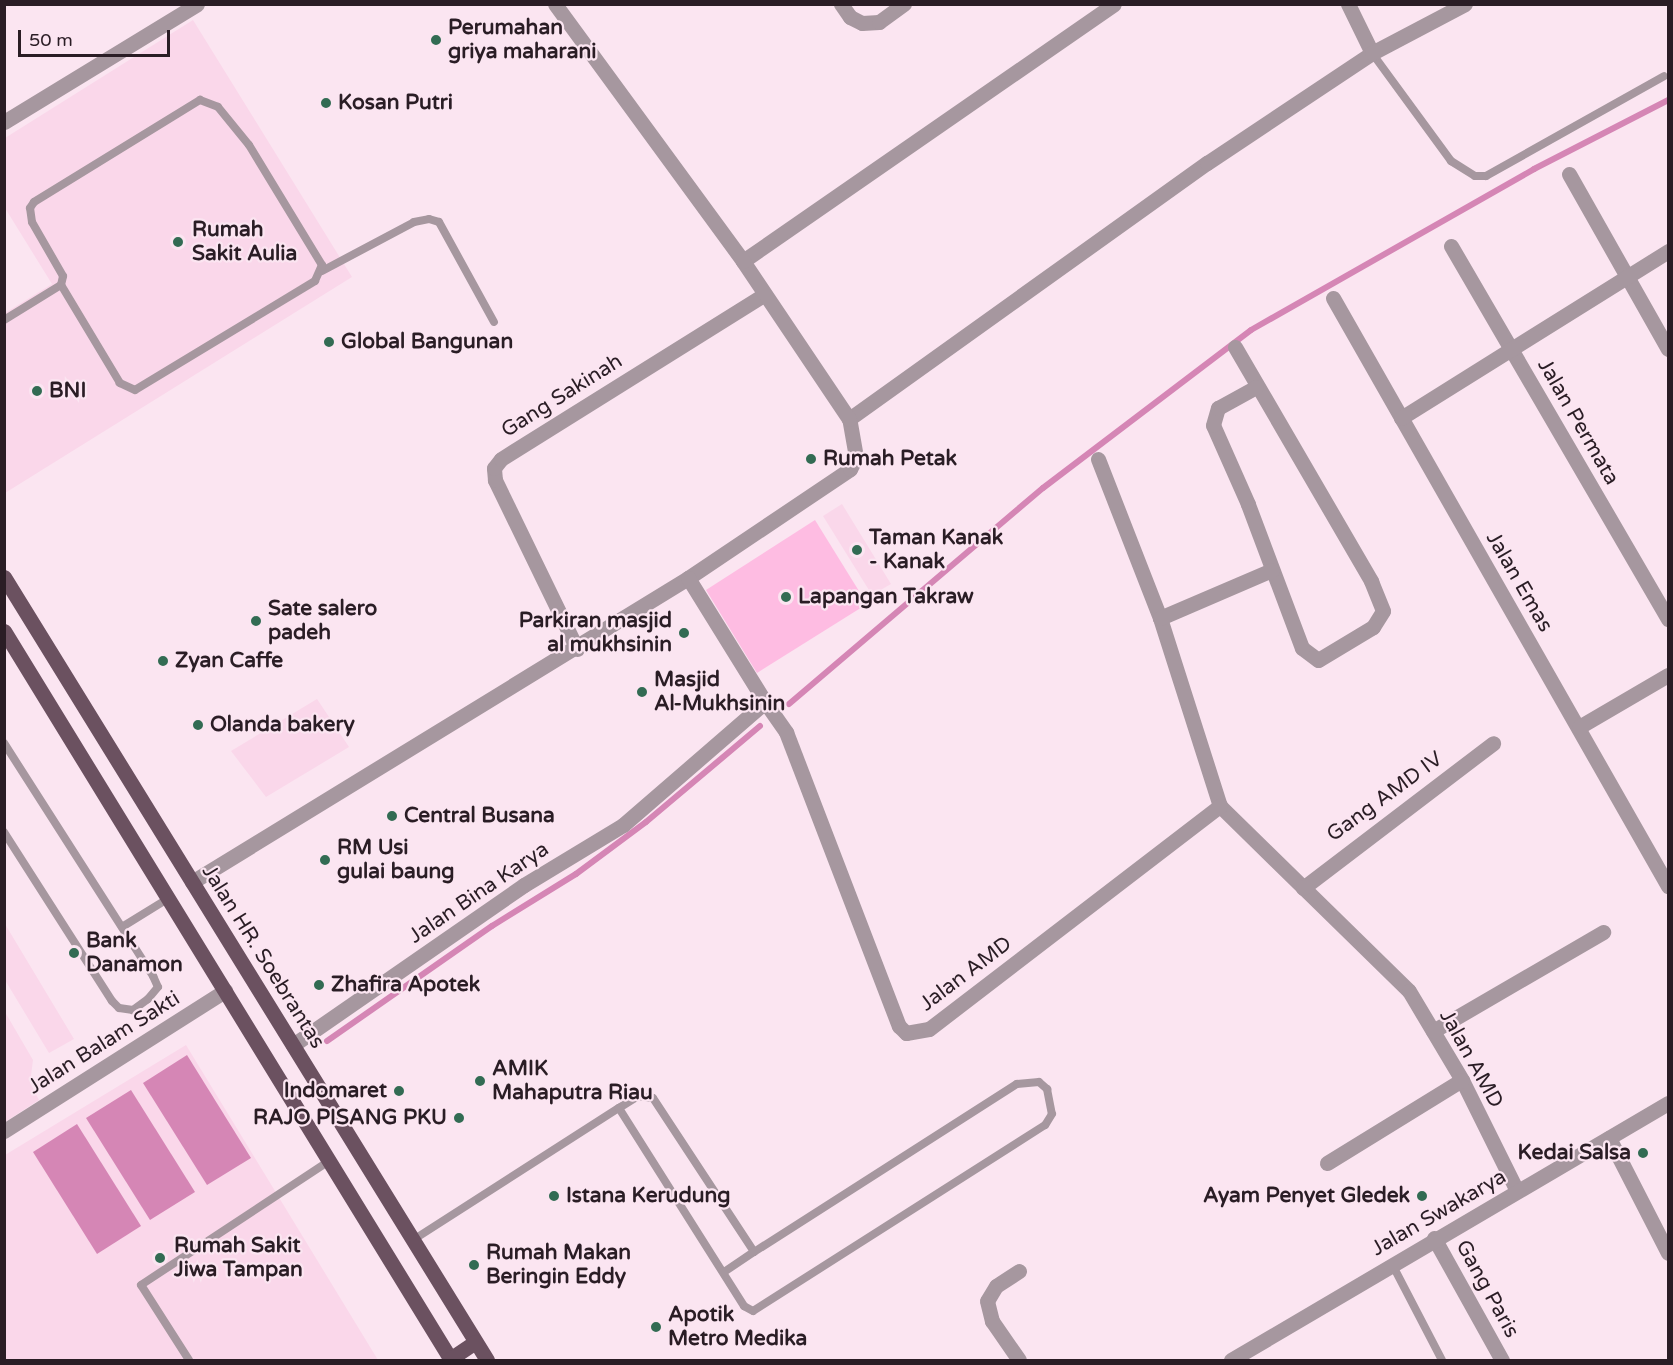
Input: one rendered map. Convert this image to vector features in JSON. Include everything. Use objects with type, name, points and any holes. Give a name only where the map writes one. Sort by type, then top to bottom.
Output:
[{"type":"main road","name":"Jalan HR. Soebrantas","points":[[4,577],[487,1360]]},
{"type":"main road","points":[[4,631],[449,1360],[476,1342]]},
{"type":"street","points":[[4,122],[197,4]]},
{"type":"street","points":[[192,882],[577,649],[688,578],[850,469],[856,457],[849,419],[763,295],[743,261],[555,4]]},
{"type":"street","points":[[841,4],[850,17],[862,23],[879,22],[904,4]]},
{"type":"street","points":[[743,261],[1114,4]]},
{"type":"street","points":[[1348,4],[1372,53]]},
{"type":"street","points":[[849,419],[1207,163],[1372,53],[1465,4]]},
{"type":"street","points":[[1569,174],[1668,349]]},
{"type":"street","name":"Jalan Permata","points":[[1451,246],[1668,619]]},
{"type":"street","points":[[1401,418],[1512,350],[1626,275],[1668,251]]},
{"type":"street","name":"Gang Sakinah","points":[[577,649],[495,480],[494,468],[501,459],[763,295]]},
{"type":"street","name":"Jalan Emas","points":[[1332,298],[1668,886]]},
{"type":"street","points":[[1235,347],[1256,387],[1371,581],[1383,611],[1373,627],[1318,660],[1310,657],[1302,648],[1213,425],[1218,408],[1256,387]]},
{"type":"street","name":"Jalan AMD","points":[[1098,459],[1160,618],[1220,806],[1409,991],[1462,1080],[1516,1191]]},
{"type":"street","points":[[1160,618],[1272,570]]},
{"type":"street","points":[[688,578],[765,702]]},
{"type":"street","points":[[1579,727],[1668,675]]},
{"type":"street","name":"Jalan AMD","points":[[765,702],[786,732],[899,1026],[906,1033],[929,1029],[1220,806]]},
{"type":"street","name":"Jalan Bina Karya","points":[[293,1045],[524,885],[623,825],[765,702]]},
{"type":"street","name":"Gang AMD IV","points":[[1303,888],[1493,743]]},
{"type":"street","points":[[1433,1031],[1603,932]]},
{"type":"street","name":"Jalan Balam Sakti","points":[[4,1131],[225,991]]},
{"type":"street","points":[[1327,1163],[1462,1080]]},
{"type":"street","name":"Jalan Swakarya","points":[[1231,1360],[1434,1238],[1668,1103]]},
{"type":"street","points":[[1609,1138],[1668,1253]]},
{"type":"street","name":"Gang Paris","points":[[1434,1238],[1502,1360]]},
{"type":"street","points":[[1019,1271],[996,1286],[987,1301],[992,1320],[1019,1360]]},
{"type":"lane","points":[[1372,53],[1451,161],[1475,176],[1486,176],[1664,76]]},
{"type":"lane","points":[[322,271],[320,260],[249,145],[218,107],[207,100],[195,103],[39,197],[30,215],[61,269],[61,285],[120,383],[135,390],[315,281],[322,271],[414,222],[429,219],[439,222],[494,322]]},
{"type":"lane","points":[[4,320],[61,285]]},
{"type":"lane","points":[[4,743],[158,987],[133,1010],[119,1008],[112,1001],[4,832]]},
{"type":"lane","points":[[122,927],[169,898]]},
{"type":"lane","points":[[619,1108],[744,1306],[759,1310],[1045,1125],[1052,1114],[1047,1089],[1039,1082],[1017,1084],[724,1272]]},
{"type":"lane","points":[[413,1240],[638,1096],[653,1098],[753,1252]]},
{"type":"lane","points":[[189,1360],[141,1285],[329,1161]]},
{"type":"lane","points":[[1392,1264],[1442,1360]]},
{"type":"shaded area","name":"Rumah Sakit Aulia","points":[[193,20],[352,277],[5,493],[5,313],[52,284],[5,208],[5,138]]},
{"type":"shaded area","name":"Taman Kanak - Kanak","points":[[842,504],[891,584],[872,595],[823,516]]},
{"type":"shaded area","name":"Lapangan Takraw","points":[[815,520],[867,604],[757,673],[706,590]]},
{"type":"shaded area","points":[[317,699],[349,747],[266,797],[231,751]]},
{"type":"shaded area","points":[[5,924],[74,1039],[49,1053],[5,980]]},
{"type":"shaded area","points":[[5,1012],[33,1060],[30,1083],[39,1100],[5,1122]]},
{"type":"shaded area","name":"Rumah Sakit Jiwa Tampan","points":[[186,1045],[378,1360],[5,1360],[5,1155]]},
{"type":"shaded area","points":[[187,1055],[251,1158],[207,1185],[143,1083]]},
{"type":"shaded area","points":[[131,1090],[195,1192],[150,1220],[86,1118]]},
{"type":"shaded area","points":[[77,1124],[141,1226],[97,1254],[33,1152]]},
{"type":"waterway","points":[[789,704],[1043,488],[1251,330],[1534,169],[1668,100]]},
{"type":"waterway","points":[[327,1041],[492,926],[576,874],[646,822],[760,726]]},
{"type":"place","name":"Perumahan griya maharani","points":[[436,40]]},
{"type":"place","name":"Kosan Putri","points":[[326,103]]},
{"type":"place","name":"Rumah Sakit Aulia","points":[[178,242]]},
{"type":"place","name":"Global Bangunan","points":[[329,342]]},
{"type":"place","name":"BNI","points":[[37,391]]},
{"type":"place","name":"Rumah Petak","points":[[811,459]]},
{"type":"place","name":"Taman Kanak - Kanak","points":[[857,550]]},
{"type":"place","name":"Lapangan Takraw","points":[[786,597]]},
{"type":"place","name":"Sate salero padeh","points":[[256,621]]},
{"type":"place","name":"Parkiran masjid al mukhsinin","points":[[684,633]]},
{"type":"place","name":"Zyan Caffe","points":[[163,661]]},
{"type":"place","name":"Masjid Al-Mukhsinin","points":[[642,692]]},
{"type":"place","name":"Olanda bakery","points":[[198,725]]},
{"type":"place","name":"Central Busana","points":[[392,816]]},
{"type":"place","name":"RM Usi gulai baung","points":[[325,860]]},
{"type":"place","name":"Bank Danamon","points":[[74,953]]},
{"type":"place","name":"Zhafira Apotek","points":[[319,985]]},
{"type":"place","name":"AMIK Mahaputra Riau","points":[[480,1081]]},
{"type":"place","name":"Indomaret","points":[[399,1091]]},
{"type":"place","name":"RAJO PISANG PKU","points":[[459,1118]]},
{"type":"place","name":"Kedai Salsa","points":[[1643,1153]]},
{"type":"place","name":"Istana Kerudung","points":[[554,1196]]},
{"type":"place","name":"Ayam Penyet Gledek","points":[[1422,1196]]},
{"type":"place","name":"Rumah Sakit Jiwa Tampan","points":[[160,1258]]},
{"type":"place","name":"Rumah Makan Beringin Eddy","points":[[474,1265]]},
{"type":"place","name":"Apotik Metro Medika","points":[[656,1327]]}]
